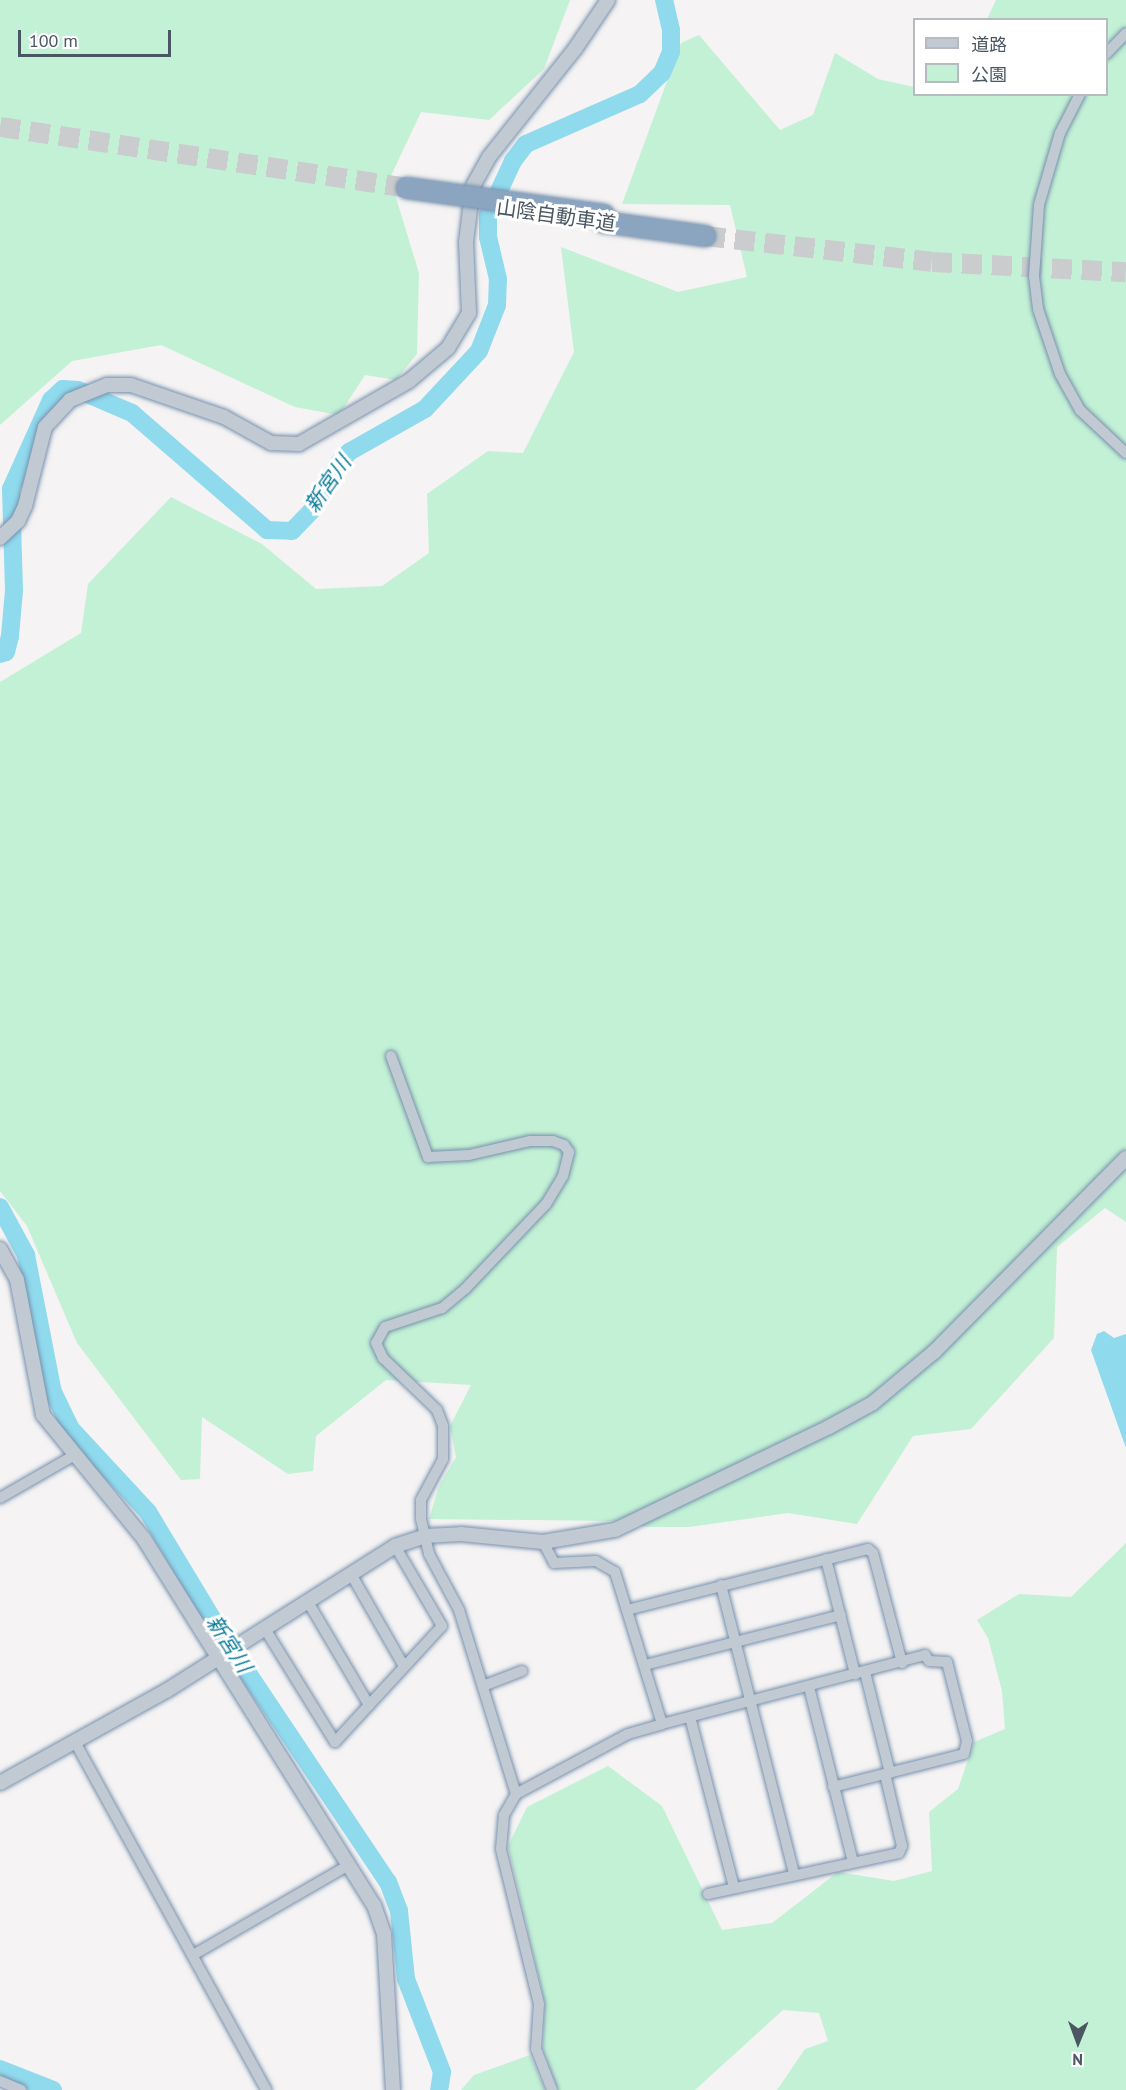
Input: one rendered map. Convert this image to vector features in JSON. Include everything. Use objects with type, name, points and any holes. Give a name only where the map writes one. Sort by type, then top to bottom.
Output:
[{"type":"highway","name":"山陰自動車道","points":[[407,191],[705,232]]},
{"type":"street","points":[[0,538],[18,521],[26,506],[45,427],[70,400],[107,385],[130,385],[224,417],[271,442],[299,444],[409,381],[448,348],[469,313],[466,242],[473,186],[489,157],[575,48],[608,0]]},
{"type":"street","points":[[1108,53],[1126,33]]},
{"type":"street","points":[[1079,96],[1060,133],[1039,205],[1034,276],[1038,309],[1060,374],[1080,410],[1126,453]]},
{"type":"street","points":[[392,1056],[428,1157],[469,1155],[530,1141],[553,1141],[564,1145],[570,1159],[546,1204],[527,1228],[465,1290],[442,1308],[399,1320],[379,1334],[376,1343],[383,1358],[437,1410],[443,1425],[443,1459],[421,1500],[425,1536],[429,1554],[453,1595],[516,1794]]},
{"type":"street","points":[[0,1783],[222,1656],[395,1546],[425,1536],[461,1534],[543,1542],[615,1530],[650,1516],[873,1402],[934,1352],[1126,1158]]},
{"type":"street","points":[[0,1249],[17,1280],[44,1415],[73,1456],[144,1539],[222,1656],[374,1905],[384,1934],[393,2090]]},
{"type":"street","points":[[0,1498],[73,1456]]},
{"type":"street","points":[[543,1542],[554,1563],[596,1561],[615,1572],[662,1724]]},
{"type":"street","points":[[265,1629],[335,1742],[442,1626],[395,1546]]},
{"type":"street","points":[[627,1610],[860,1549],[873,1553],[902,1664]]},
{"type":"street","points":[[708,1894],[898,1852],[902,1846],[888,1774],[826,1559]]},
{"type":"street","points":[[351,1574],[404,1666]]},
{"type":"street","points":[[721,1585],[749,1702],[795,1874]]},
{"type":"street","points":[[308,1602],[369,1705]]},
{"type":"street","points":[[645,1665],[841,1615]]},
{"type":"street","points":[[552,2090],[536,2049],[539,2004],[501,1849],[504,1815],[516,1794],[628,1734],[902,1664],[925,1655],[929,1661],[947,1662],[967,1741],[964,1754],[833,1787]]},
{"type":"street","points":[[483,1686],[522,1671]]},
{"type":"street","points":[[809,1687],[853,1862]]},
{"type":"street","points":[[690,1717],[734,1887]]},
{"type":"street","points":[[75,1742],[266,2090]]},
{"type":"street","points":[[193,1955],[350,1865]]},
{"type":"street","points":[[0,2081],[21,2090]]},
{"type":"green space","points":[[0,0],[570,0],[544,69],[489,120],[421,112],[390,178],[419,273],[417,354],[396,380],[365,375],[339,415],[295,407],[161,345],[72,361],[0,425]]},
{"type":"green space","points":[[996,0],[1126,0],[1126,1222],[1105,1208],[1057,1247],[1054,1338],[971,1429],[913,1436],[857,1524],[788,1513],[689,1527],[647,1527],[613,1521],[429,1519],[439,1486],[456,1457],[450,1426],[471,1385],[386,1380],[316,1436],[313,1471],[288,1474],[202,1417],[200,1479],[181,1480],[77,1343],[27,1226],[0,1191],[0,682],[81,633],[88,584],[171,497],[262,544],[316,589],[382,586],[429,553],[427,494],[488,451],[523,453],[574,352],[561,247],[678,292],[747,277],[730,205],[622,204],[681,43],[699,35],[780,130],[813,115],[835,53],[878,79],[913,87],[913,96],[1108,96],[1108,18],[987,18]]},
{"type":"green space","points":[[1126,1543],[1126,2090],[777,2090],[805,2049],[828,2041],[819,2013],[783,2010],[695,2090],[558,2090],[543,2049],[545,2003],[508,1846],[527,1807],[608,1766],[662,1806],[722,1930],[772,1923],[838,1872],[894,1881],[932,1871],[929,1812],[958,1789],[974,1742],[1005,1729],[1002,1691],[988,1638],[977,1620],[1019,1594],[1071,1597]]},
{"type":"green space","points":[[530,2055],[545,2090],[461,2090],[474,2075]]},
{"type":"water","points":[[1104,1331],[1114,1338],[1126,1334],[1126,1448],[1091,1350],[1097,1334]]},
{"type":"waterway","name":"新宮川","points":[[0,654],[6,652],[10,636],[14,590],[11,489],[51,400],[63,389],[78,390],[132,413],[267,530],[292,531],[314,508],[337,465],[349,452],[425,409],[479,351],[497,305],[498,279],[488,237],[488,215],[513,161],[526,144],[640,94],[662,73],[671,52],[671,30],[664,0]]},
{"type":"waterway","name":"新宮川","points":[[0,1207],[26,1255],[53,1392],[71,1429],[148,1512],[221,1633],[388,1882],[399,1911],[406,1979],[442,2072],[439,2090]]},
{"type":"waterway","points":[[0,2069],[53,2090]]},
{"type":"tunnel","points":[[0,127],[407,188]]},
{"type":"tunnel","points":[[705,236],[932,262],[1126,272]]}]
